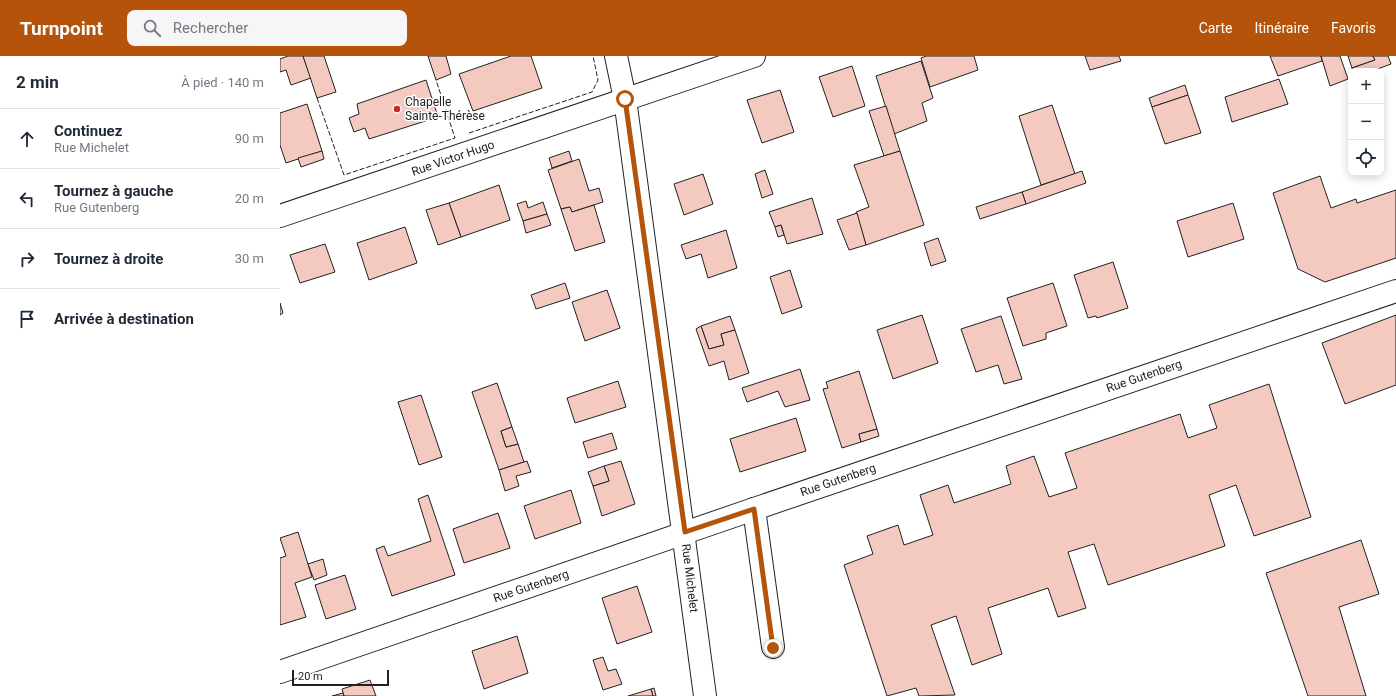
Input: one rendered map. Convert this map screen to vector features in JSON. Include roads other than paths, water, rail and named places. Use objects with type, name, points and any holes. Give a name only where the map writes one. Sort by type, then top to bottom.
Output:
[{"type":"street","name":"Rue Michelet","points":[[616,56],[625,99],[685,532],[705,696]]},
{"type":"street","name":"Rue Victor Hugo","points":[[280,216],[754,56]]},
{"type":"street","name":"Rue Gutenberg","points":[[280,672],[685,532],[1396,291]]},
{"type":"street","points":[[754,509],[773,648]]},
{"type":"place","name":"Chapelle Sainte-Thérèse","points":[[397,109]]}]
